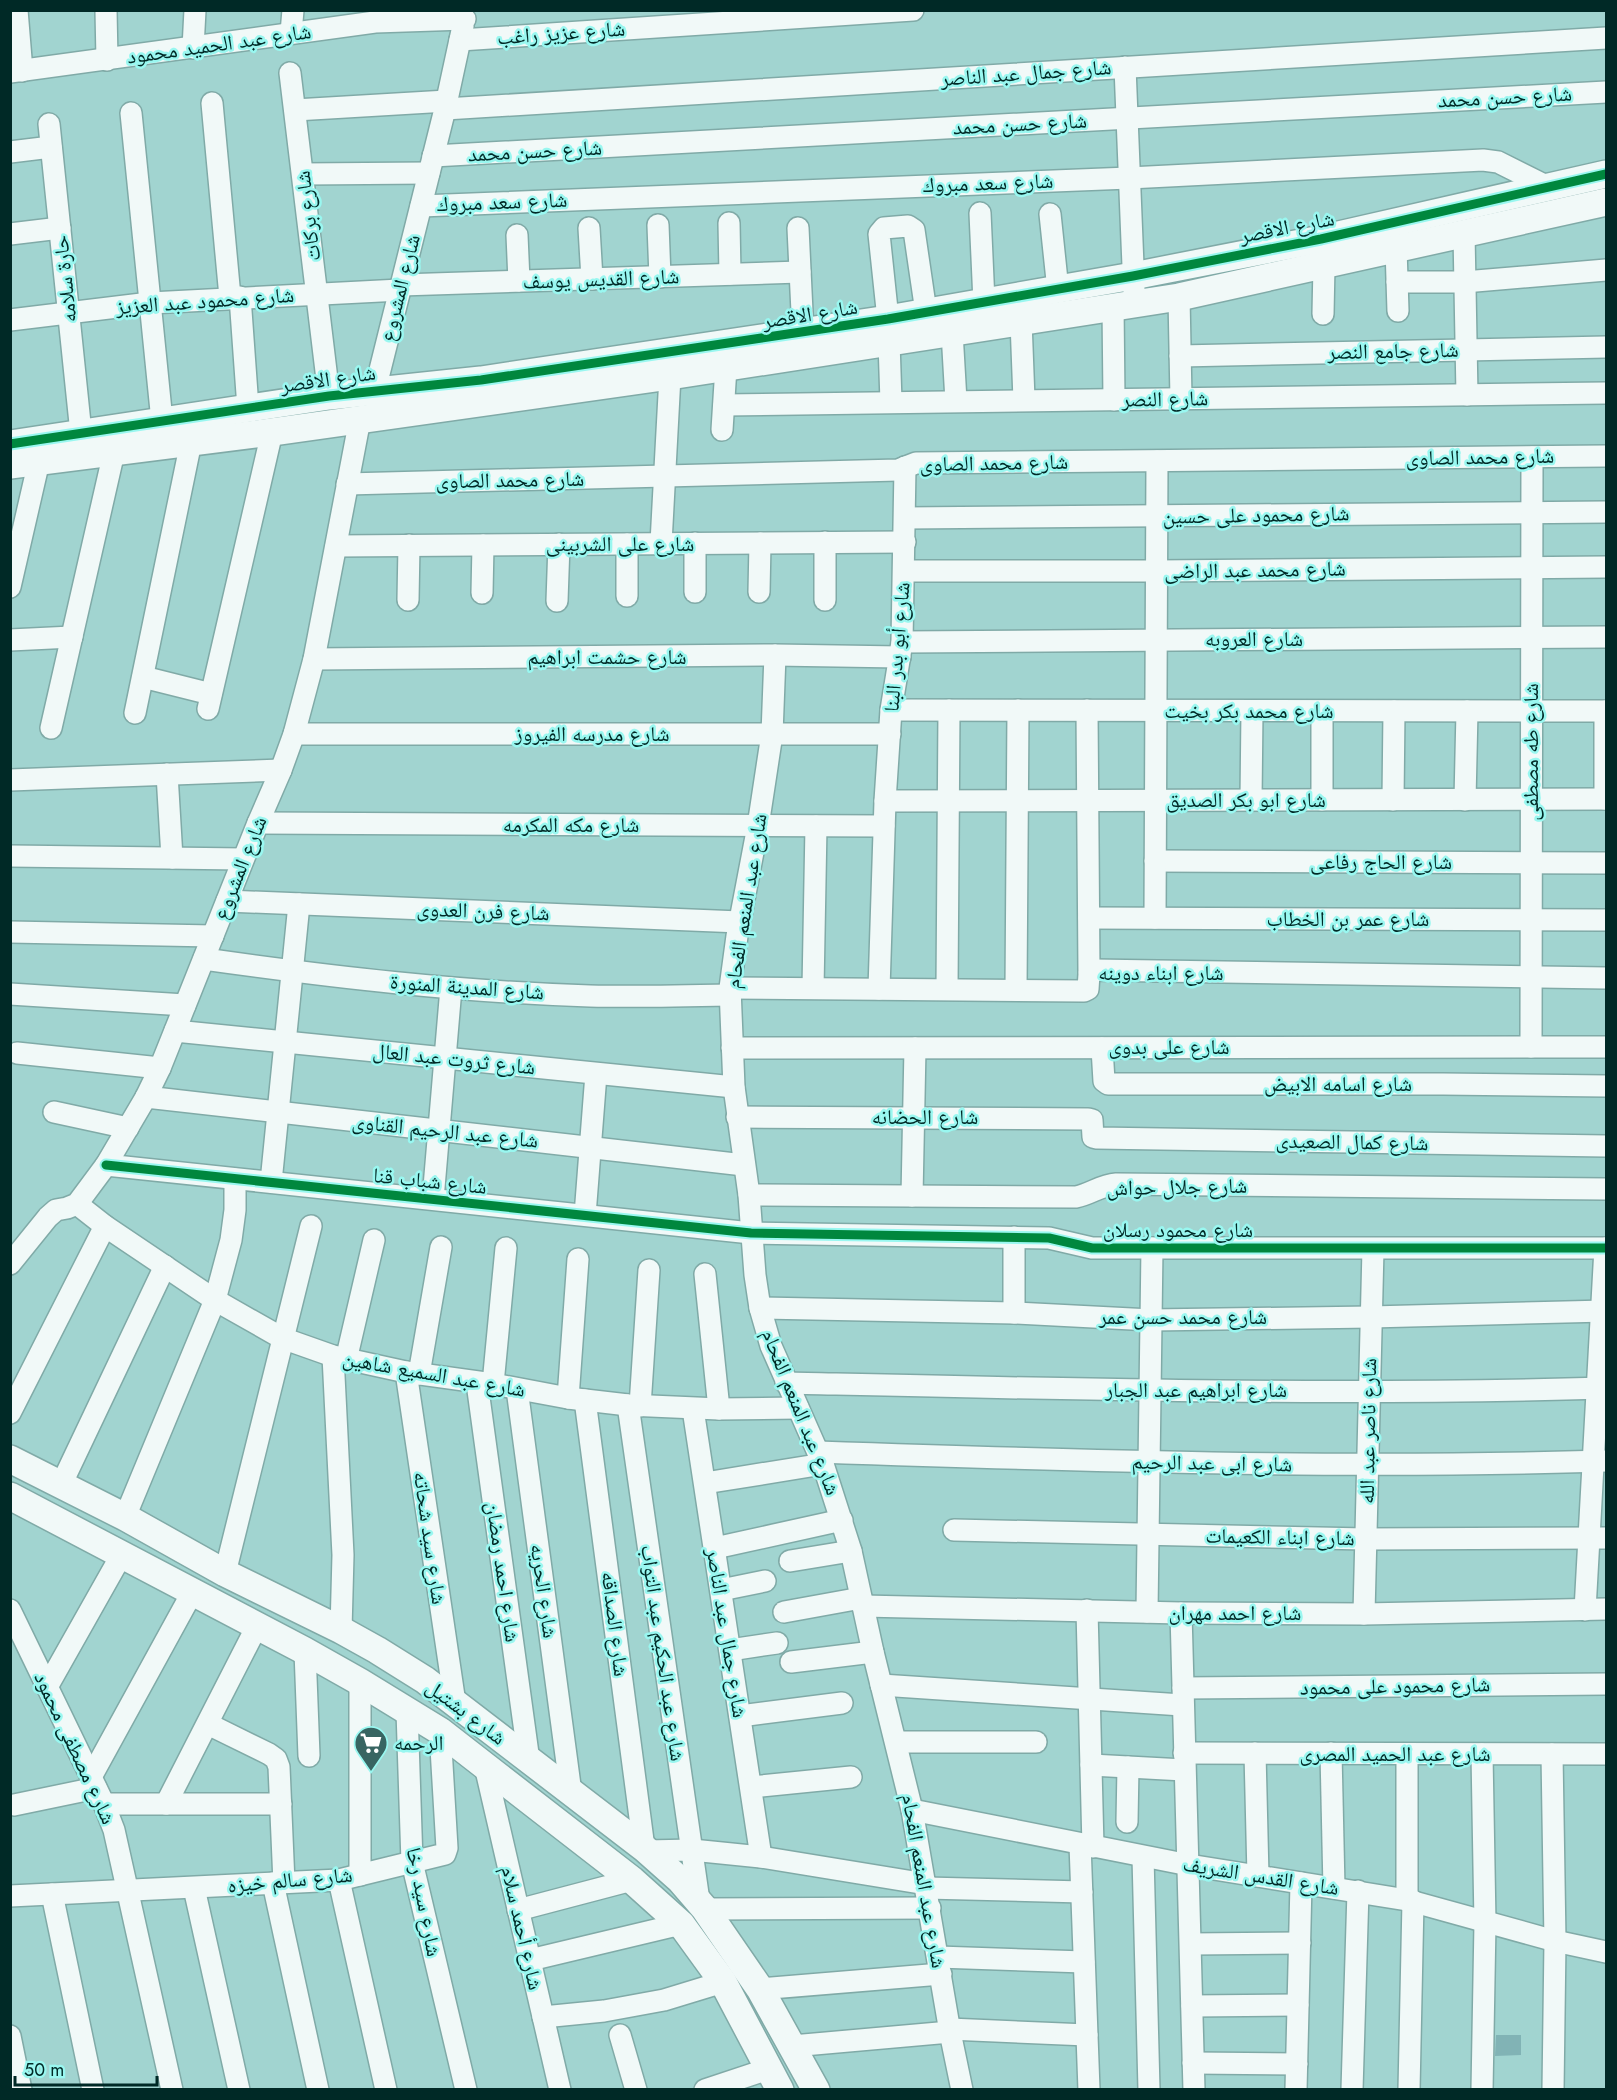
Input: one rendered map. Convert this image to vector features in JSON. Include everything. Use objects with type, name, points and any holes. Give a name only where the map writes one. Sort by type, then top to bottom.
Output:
[{"type":"street","points":[[16,71],[18,10]]},
{"type":"street","points":[[106,10],[107,60]]},
{"type":"street","points":[[193,48],[195,10]]},
{"type":"street","points":[[291,33],[293,10]]},
{"type":"street","name":"شارع عزيز راغب","points":[[460,40],[913,10]]},
{"type":"street","name":"شارع عبد الحميد محمود","points":[[16,71],[193,48],[291,33],[376,16],[466,15]]},
{"type":"street","name":"شارع المشروع","points":[[375,390],[466,15]]},
{"type":"street","name":"شارع جمال عبد الناصر","points":[[295,110],[446,105],[1606,38]]},
{"type":"street","points":[[1114,399],[1124,305],[1133,276],[1125,67]]},
{"type":"street","name":"شارع بركات","points":[[290,73],[329,396]]},
{"type":"street","name":"شارع حسن محمد","points":[[303,174],[1127,118],[1606,92]]},
{"type":"street","points":[[212,104],[248,408]]},
{"type":"street","points":[[131,113],[162,421]]},
{"type":"street","name":"حارة سلامه","points":[[49,124],[81,433]]},
{"type":"street","points":[[10,152],[51,147]]},
{"type":"street","name":"شارع سعد مبروك","points":[[421,206],[1129,178],[1491,160],[1548,187]]},
{"type":"street","name":"شارع الاقصر","points":[[10,465],[272,432],[726,367],[889,330],[926,312],[1058,290],[1321,239],[1606,174]]},
{"type":"street","name":"شارع الاقصر","points":[[10,444],[329,396],[481,380],[803,333],[889,330],[952,332],[1179,297],[1606,202]]},
{"type":"street","points":[[980,213],[984,302]]},
{"type":"street","points":[[1050,214],[1058,290]]},
{"type":"street","points":[[729,223],[730,274]]},
{"type":"street","points":[[658,225],[660,277]]},
{"type":"street","points":[[891,402],[889,330],[879,234],[884,228],[908,226],[914,230],[926,312]]},
{"type":"street","points":[[10,234],[60,228]]},
{"type":"street","points":[[589,228],[592,279]]},
{"type":"street","points":[[798,228],[803,333]]},
{"type":"street","points":[[1464,233],[1467,395]]},
{"type":"street","points":[[517,235],[519,281]]},
{"type":"street","points":[[1396,248],[1398,311]]},
{"type":"street","points":[[1323,265],[1323,314]]},
{"type":"street","points":[[1397,282],[1464,282],[1606,270]]},
{"type":"street","name":"شارع القديس يوسف","points":[[401,287],[800,272]]},
{"type":"street","name":"شارع محمود عبد العزيز","points":[[10,320],[150,303],[401,287]]},
{"type":"street","points":[[1179,297],[1181,399]]},
{"type":"street","points":[[1021,321],[1024,400]]},
{"type":"street","points":[[952,332],[956,401]]},
{"type":"street","name":"شارع جامع النصر","points":[[1180,356],[1606,347]]},
{"type":"street","points":[[722,430],[726,367]]},
{"type":"street","points":[[661,543],[670,376]]},
{"type":"street","name":"شارع النصر","points":[[724,405],[1606,393]]},
{"type":"street","name":"شارع المشروع","points":[[77,1204],[106,1165],[146,1097],[160,1068],[294,734],[314,659],[360,419]]},
{"type":"street","points":[[143,677],[209,702],[272,432]]},
{"type":"street","points":[[135,713],[191,442]]},
{"type":"street","points":[[51,728],[114,452]]},
{"type":"street","name":"شارع محمد الصاوى","points":[[347,484],[898,470],[916,463],[1606,456]]},
{"type":"street","name":"شارع طه مصطفى","points":[[1531,1047],[1532,457]]},
{"type":"street","points":[[10,587],[39,461]]},
{"type":"street","points":[[1155,918],[1157,461]]},
{"type":"street","name":"شارع أبو بدر البنا","points":[[879,989],[885,801],[891,710],[901,649],[905,467]]},
{"type":"street","name":"شارع محمود على حسين","points":[[905,518],[1606,512]]},
{"type":"street","points":[[825,542],[825,600]]},
{"type":"street","name":"شارع على الشربينى","points":[[336,546],[905,542]]},
{"type":"street","points":[[695,543],[695,592]]},
{"type":"street","points":[[759,592],[760,543]]},
{"type":"street","points":[[482,593],[483,544]]},
{"type":"street","points":[[557,601],[559,544]]},
{"type":"street","points":[[627,544],[627,596]]},
{"type":"street","points":[[408,600],[409,545]]},
{"type":"street","name":"شارع محمد عبد الراضى","points":[[904,571],[1157,572],[1606,567]]},
{"type":"street","points":[[10,640],[72,637]]},
{"type":"street","name":"شارع العروبه","points":[[901,649],[1156,640],[1606,637]]},
{"type":"street","name":"شارع حشمت ابراهيم","points":[[314,659],[775,655],[901,649]]},
{"type":"street","name":"شارع عبد المنعم الفحام","points":[[775,655],[772,734],[740,922],[731,992],[734,1088],[749,1195],[760,1308],[771,1346],[821,1458],[843,1520],[912,1810],[962,2090]]},
{"type":"street","name":"شارع محمد بكر بخيت","points":[[891,710],[1606,711]]},
{"type":"street","points":[[947,989],[949,710]]},
{"type":"street","points":[[1016,990],[1018,710]]},
{"type":"street","points":[[1087,710],[1089,972]]},
{"type":"street","points":[[1251,800],[1252,711]]},
{"type":"street","points":[[1322,711],[1322,800]]},
{"type":"street","points":[[1393,800],[1394,711]]},
{"type":"street","points":[[1465,800],[1467,711]]},
{"type":"street","points":[[1606,711],[1606,799]]},
{"type":"street","name":"شارع مدرسه الفيروز","points":[[294,734],[890,735]]},
{"type":"street","points":[[10,780],[281,770]]},
{"type":"street","points":[[167,774],[172,858]]},
{"type":"street","name":"شارع ابو بكر الصديق","points":[[885,801],[1606,799]]},
{"type":"street","name":"شارع مكه المكرمه","points":[[258,823],[884,826]]},
{"type":"street","points":[[813,988],[816,826]]},
{"type":"street","points":[[10,856],[243,859]]},
{"type":"street","name":"شارع الحاج رفاعى","points":[[1155,861],[1606,863]]},
{"type":"street","name":"شارع فرن العدوى","points":[[226,901],[740,922]]},
{"type":"street","points":[[271,1182],[299,904]]},
{"type":"street","name":"شارع عمر بن الخطاب","points":[[1089,918],[1606,920]]},
{"type":"street","points":[[10,932],[213,936]]},
{"type":"street","name":"شارع المدينة المنورة","points":[[204,959],[292,972],[451,988],[591,996],[731,992]]},
{"type":"street","name":"شارع ابناء دوينه","points":[[731,992],[813,988],[1084,991],[1088,989],[1089,972],[1606,978]]},
{"type":"street","points":[[433,1199],[451,988]]},
{"type":"street","points":[[10,994],[185,1005]]},
{"type":"street","name":"شارع ثروت عبد العال","points":[[175,1031],[734,1088]]},
{"type":"street","name":"شارع على بدوى","points":[[732,1048],[1606,1047]]},
{"type":"street","points":[[912,1196],[915,1048]]},
{"type":"street","name":"شارع اسامه الابيض","points":[[1102,1048],[1102,1076],[1104,1082],[1108,1084],[1606,1086]]},
{"type":"street","points":[[17,1053],[160,1068]]},
{"type":"street","points":[[585,1215],[596,1074]]},
{"type":"street","name":"شارع عبد الرحيم القناوى","points":[[146,1097],[744,1165]]},
{"type":"street","points":[[54,1112],[128,1128]]},
{"type":"street","name":"شارع الحضانه","points":[[737,1117],[1088,1119],[1092,1120],[1093,1137],[1097,1138]]},
{"type":"street","name":"شارع كمال الصعيدى","points":[[1097,1138],[1606,1146]]},
{"type":"street","name":"شارع شباب قنا","points":[[106,1165],[751,1233]]},
{"type":"street","points":[[125,1517],[215,1300],[231,1240],[235,1210],[235,1179]]},
{"type":"street","name":"شارع جلال حواش","points":[[749,1195],[1076,1197],[1087,1195],[1105,1185],[1116,1184],[1606,1189]]},
{"type":"street","points":[[10,1264],[48,1217],[56,1210],[77,1204]]},
{"type":"street","name":"شارع عبد السميع شاهين","points":[[77,1204],[105,1226],[215,1300],[282,1338],[340,1358],[412,1373],[576,1399],[693,1408],[798,1408]]},
{"type":"street","points":[[10,1413],[105,1226]]},
{"type":"street","points":[[225,1573],[311,1226]]},
{"type":"street","name":"شارع محمود رسلان","points":[[751,1233],[1060,1239],[1081,1247],[1092,1248],[1606,1248]]},
{"type":"street","points":[[1014,1237],[1014,1313]]},
{"type":"street","points":[[341,1630],[343,1555],[340,1358],[374,1240]]},
{"type":"street","name":"شارع سيد شحاته","points":[[441,1247],[412,1373],[455,1703]]},
{"type":"street","name":"شارع احمد رمضان","points":[[506,1248],[485,1384],[529,1761]]},
{"type":"street","points":[[1147,1612],[1152,1248]]},
{"type":"street","points":[[1585,1610],[1597,1538],[1606,1248]]},
{"type":"street","name":"شارع ناصر عبد الله","points":[[1364,1614],[1373,1249]]},
{"type":"street","name":"شارع الصداقه","points":[[578,1259],[576,1399],[646,1850]]},
{"type":"street","points":[[60,1485],[165,1266]]},
{"type":"street","name":"شارع عبد الحكيم عبد التواب","points":[[650,1270],[634,1405],[692,1850],[702,1905]]},
{"type":"street","points":[[705,1274],[719,1409]]},
{"type":"street","name":"شارع محمد حسن عمر","points":[[760,1308],[1014,1313],[1151,1320],[1604,1311]]},
{"type":"street","name":"شارع ابراهيم عبد الجبار","points":[[786,1383],[1150,1391],[1602,1388]]},
{"type":"street","name":"شارع الحريه","points":[[517,1389],[571,1793]]},
{"type":"street","name":"شارع جمال عبد الناصر","points":[[693,1408],[761,1857]]},
{"type":"street","name":"شارع ابى عبد الرحيم","points":[[705,1483],[821,1458],[1149,1463],[1600,1462]]},
{"type":"street","name":"شارع بشتيل","points":[[10,1459],[125,1517],[225,1573],[341,1630],[424,1680],[646,1850],[680,1880],[702,1905],[760,1989],[816,2090]]},
{"type":"street","name":"شارع بشتيل","points":[[10,1496],[305,1651],[441,1731],[632,1880],[681,1924],[723,1982],[774,2079]]},
{"type":"street","points":[[715,1548],[843,1520]]},
{"type":"street","name":"شارع ابناء الكعيمات","points":[[954,1530],[1366,1539],[1597,1538]]},
{"type":"street","points":[[790,1561],[851,1551]]},
{"type":"street","points":[[47,1687],[122,1554]]},
{"type":"street","points":[[721,1590],[765,1581]]},
{"type":"street","points":[[97,1790],[193,1591]]},
{"type":"street","name":"شارع احمد مهران","points":[[784,1612],[862,1602],[1181,1613],[1364,1614],[1606,1609]]},
{"type":"street","points":[[1087,1610],[1091,1765],[1082,1892],[1089,2090]]},
{"type":"street","points":[[1181,1613],[1194,2090]]},
{"type":"street","name":"شارع مصطفى محمود","points":[[12,1618],[97,1790],[114,1830],[172,2090]]},
{"type":"street","points":[[166,1804],[257,1626]]},
{"type":"street","points":[[730,1650],[777,1643]]},
{"type":"street","points":[[305,1651],[309,1756]]},
{"type":"street","points":[[791,1662],[873,1652]]},
{"type":"street","points":[[360,1682],[360,1875]]},
{"type":"street","name":"شارع محمود على محمود","points":[[881,1685],[1090,1699],[1606,1684]]},
{"type":"street","points":[[740,1716],[842,1703]]},
{"type":"street","name":"شارع سيد رخا","points":[[407,1711],[412,1862],[466,2090]]},
{"type":"street","points":[[208,1724],[270,1754],[276,1759],[279,1767],[281,1804],[279,1883],[318,2090]]},
{"type":"street","name":"شارع سالم خيزه","points":[[10,1896],[339,1880],[441,1855],[446,1851],[441,1731]]},
{"type":"street","points":[[896,1742],[1036,1742]]},
{"type":"street","points":[[1255,1753],[1258,1876]]},
{"type":"street","name":"شارع عبد الحميد المصرى","points":[[1091,1765],[1128,1767],[1255,1753],[1606,1754]]},
{"type":"street","points":[[1331,1753],[1334,1888]]},
{"type":"street","points":[[1407,1754],[1410,1901],[1409,2090]]},
{"type":"street","points":[[1482,1754],[1485,1923],[1482,2090]]},
{"type":"street","points":[[1552,1754],[1555,1941],[1552,2090]]},
{"type":"street","name":"شارع أحمد سلام","points":[[485,1766],[560,2090]]},
{"type":"street","points":[[1127,1822],[1128,1767]]},
{"type":"street","points":[[750,1787],[851,1777]]},
{"type":"street","points":[[14,1805],[97,1790],[166,1804],[281,1804]]},
{"type":"street","name":"شارع القدس الشريف","points":[[912,1810],[1143,1857],[1410,1901],[1485,1923],[1606,1952]]},
{"type":"street","points":[[646,1850],[692,1850],[761,1857],[926,1886],[1082,1892]]},
{"type":"street","points":[[1143,1857],[1149,2090]]},
{"type":"street","points":[[339,1880],[386,2090]]},
{"type":"street","points":[[518,1910],[632,1880]]},
{"type":"street","points":[[1296,2090],[1301,1883]]},
{"type":"street","points":[[194,1888],[239,2090]]},
{"type":"street","points":[[1352,2090],[1358,1891]]},
{"type":"street","points":[[52,1894],[93,2090]]},
{"type":"street","points":[[702,1905],[930,1908]]},
{"type":"street","points":[[530,1960],[681,1924]]},
{"type":"street","points":[[1191,1944],[1300,1943]]},
{"type":"street","points":[[760,1989],[939,1965],[1084,1962]]},
{"type":"street","points":[[543,2017],[604,2011],[664,2000],[723,1982]]},
{"type":"street","points":[[1192,2006],[1298,2005]]},
{"type":"street","points":[[792,2046],[950,2031],[1087,2035]]},
{"type":"street","points":[[620,2035],[636,2090]]},
{"type":"street","points":[[10,2036],[21,2090]]},
{"type":"street","points":[[1193,2063],[1297,2064]]},
{"type":"street","points":[[705,2090],[774,2079]]},
{"type":"building","points":[[1496,2035],[1521,2035],[1521,2055],[1495,2056]]},
{"type":"cycle path","points":[[10,444],[329,396],[481,380],[888,319],[1133,276],[1321,239],[1606,174]]},
{"type":"cycle path","points":[[106,1165],[751,1233],[1049,1238],[1092,1248],[1606,1248]]},
{"type":"place","name":"الرحمه","points":[[371,1772]]}]
